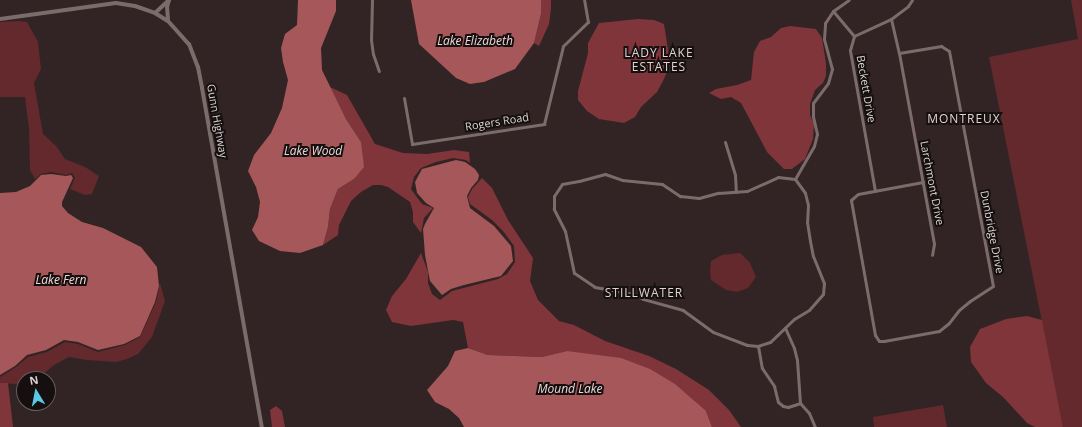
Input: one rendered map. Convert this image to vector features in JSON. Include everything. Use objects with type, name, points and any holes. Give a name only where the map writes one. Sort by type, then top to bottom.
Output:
[{"type":"main road","points":[[155,13],[169,0]]},
{"type":"main road","points":[[168,21],[167,7],[169,0]]},
{"type":"main road","name":"Gunn Highway","points":[[0,19],[116,3],[135,6],[155,13],[168,21],[189,44],[198,67],[264,427]]},
{"type":"street","points":[[372,0],[373,54],[379,71]]},
{"type":"street","name":"Rogers Road","points":[[404,98],[412,144],[544,124],[563,46],[588,22],[584,0]]},
{"type":"street","points":[[795,179],[814,146],[817,134],[813,116],[813,103],[828,83],[832,69],[824,39],[825,23],[833,11],[849,0]]},
{"type":"street","points":[[833,11],[854,36],[891,19],[908,6],[912,0]]},
{"type":"street","name":"Larchmont Drive","points":[[891,19],[899,53],[934,244],[932,255]]},
{"type":"street","name":"Beckett Drive","points":[[854,36],[850,50],[876,191]]},
{"type":"street","name":"Dunbridge Drive","points":[[899,53],[941,46],[949,51],[993,286],[988,291],[958,310],[949,323],[939,331],[884,341],[878,340],[875,335],[851,200],[855,195],[923,182]]},
{"type":"street","points":[[725,142],[735,174],[736,192]]},
{"type":"street","points":[[605,174],[622,180],[662,184],[680,196],[691,198],[699,198],[718,193],[736,192],[747,192],[778,177],[795,179],[805,194],[808,205],[807,222],[813,256],[824,283],[823,294],[809,310],[794,319],[770,342],[758,346],[747,345],[714,332],[683,310],[643,299],[634,294],[603,290],[578,277],[574,273],[571,263],[570,250],[565,231],[554,208],[554,196],[562,184],[605,174]]},
{"type":"street","points":[[785,328],[794,348],[797,360],[800,403],[809,413],[815,427]]},
{"type":"street","points":[[758,346],[762,368],[774,386],[778,402],[783,406],[788,407],[800,403]]},
{"type":"shaded area","points":[[541,0],[551,0],[551,8],[549,24],[539,46],[534,43],[541,14]]},
{"type":"shaded area","points":[[1071,0],[1082,0],[1082,427],[1063,427],[989,57],[1078,39]]},
{"type":"shaded area","points":[[638,19],[654,20],[664,24],[669,56],[668,69],[657,92],[641,107],[635,117],[624,123],[599,119],[587,111],[578,100],[578,91],[588,53],[588,43],[599,23]]},
{"type":"shaded area","points":[[0,22],[27,22],[38,42],[41,69],[34,83],[43,134],[56,146],[65,159],[85,167],[99,176],[92,194],[85,195],[70,189],[75,178],[72,173],[66,175],[51,172],[41,174],[35,179],[30,170],[29,129],[25,97],[0,97]]},
{"type":"shaded area","points":[[790,26],[816,29],[822,38],[826,63],[826,76],[823,83],[815,90],[810,104],[810,115],[814,124],[813,139],[805,159],[792,169],[784,169],[767,152],[741,103],[731,97],[721,99],[709,93],[716,89],[737,85],[751,80],[754,52],[760,41],[771,37],[781,28]]},
{"type":"shaded area","points":[[330,87],[347,95],[375,144],[403,153],[427,154],[454,150],[469,152],[470,163],[466,160],[453,158],[436,162],[421,168],[414,177],[411,189],[422,204],[433,208],[424,218],[421,233],[413,222],[413,212],[410,202],[388,187],[373,185],[361,192],[351,201],[339,225],[338,235],[323,245],[328,227],[330,209],[338,189],[354,179],[361,142],[346,119]]},
{"type":"shaded area","points":[[482,178],[492,188],[508,220],[533,258],[530,281],[538,300],[559,321],[574,325],[605,341],[649,356],[676,369],[709,390],[729,410],[741,427],[712,427],[706,411],[567,351],[542,357],[488,355],[468,348],[463,322],[453,320],[411,326],[392,322],[386,310],[392,296],[406,279],[421,253],[428,272],[428,283],[432,294],[440,300],[452,291],[498,279],[507,274],[515,262],[514,246],[503,231],[492,220],[470,204],[468,197],[472,189]]},
{"type":"shaded area","points":[[740,253],[750,263],[756,277],[748,288],[737,292],[726,290],[711,280],[711,261],[722,255]]},
{"type":"shaded area","points":[[160,283],[165,301],[152,337],[138,354],[116,362],[69,357],[54,365],[47,371],[16,371],[16,384],[0,383],[0,377],[28,357],[47,352],[65,342],[78,344],[98,352],[125,345],[140,337],[156,302]]},
{"type":"shaded area","points":[[1027,316],[1042,320],[1063,427],[1035,427],[1027,423],[1003,397],[986,383],[971,362],[970,347],[980,329],[1006,319]]},
{"type":"shaded area","points":[[0,383],[8,383],[13,427],[0,427]]},
{"type":"shaded area","points":[[943,405],[947,427],[874,427],[873,417]]},
{"type":"shaded area","points":[[276,406],[282,411],[285,427],[272,427],[270,410]]},
{"type":"water","name":"Lake Wood","points":[[298,0],[336,0],[336,11],[321,48],[322,70],[346,119],[361,142],[364,167],[354,179],[338,189],[330,209],[328,227],[323,245],[300,253],[280,251],[259,241],[252,230],[258,217],[260,202],[256,187],[248,171],[254,155],[271,133],[282,108],[288,80],[281,48],[285,34],[297,25]]},
{"type":"water","name":"Lake Elizabeth","points":[[411,0],[541,0],[541,14],[534,43],[515,69],[484,82],[470,84],[456,78],[419,44]]},
{"type":"water","points":[[456,160],[465,162],[475,169],[479,175],[478,180],[471,188],[467,196],[470,208],[494,226],[511,246],[513,261],[501,276],[451,289],[442,295],[430,281],[425,255],[423,229],[434,208],[426,203],[417,193],[415,182],[422,169]]},
{"type":"water","name":"Lake Fern","points":[[51,174],[66,176],[71,175],[73,178],[62,202],[62,206],[68,213],[82,222],[103,228],[141,247],[157,267],[159,286],[155,302],[140,336],[124,344],[98,350],[78,342],[64,340],[46,350],[27,355],[15,366],[0,375],[0,193],[16,192],[30,186],[41,175]]},
{"type":"water","name":"Mound Lake","points":[[468,348],[488,355],[542,357],[567,351],[621,358],[650,369],[675,384],[706,411],[712,427],[464,427],[459,418],[449,409],[435,402],[427,390],[448,366],[455,351]]},
{"type":"district","name":"LADY LAKE ESTATES","points":[[659,60]]},
{"type":"district","name":"MONTREUX","points":[[964,119]]},
{"type":"district","name":"STILLWATER","points":[[644,293]]}]
